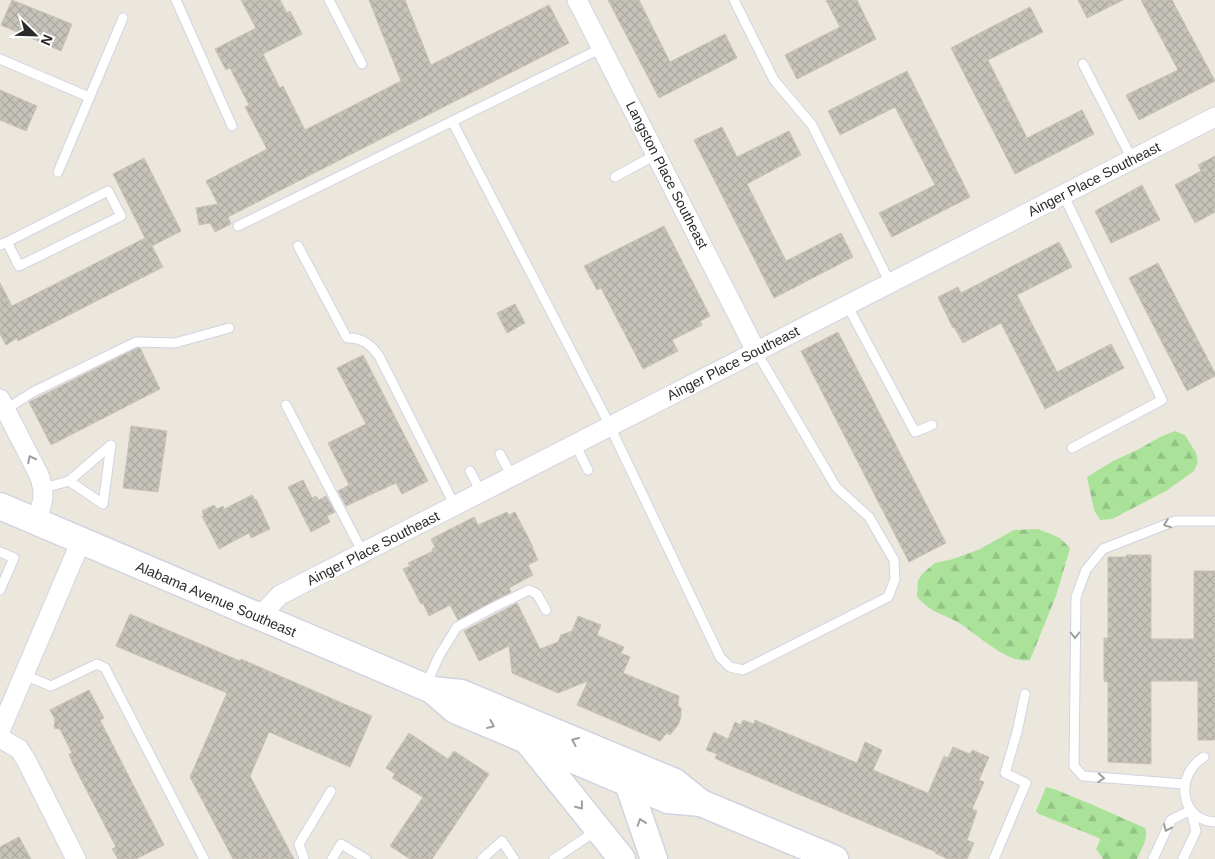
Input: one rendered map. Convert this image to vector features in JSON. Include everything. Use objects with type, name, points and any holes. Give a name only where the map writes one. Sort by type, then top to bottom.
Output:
[{"type":"main road","name":"Alabama Avenue Southeast","points":[[0,506],[258,618],[428,689],[461,693],[676,782],[702,803]]},
{"type":"main road","name":"Alabama Avenue Southeast","points":[[428,689],[454,710],[628,784],[668,800],[702,803]]},
{"type":"main road","name":"Alabama Avenue Southeast","points":[[527,741],[622,859]]},
{"type":"main road","points":[[620,760],[654,859]]},
{"type":"main road","points":[[702,803],[835,859]]},
{"type":"street","name":"Langston Place Southeast","points":[[577,0],[756,351]]},
{"type":"street","name":"Ainger Place Southeast","points":[[258,618],[280,595],[1215,117]]},
{"type":"street","points":[[3,404],[44,488],[43,501],[36,521]]},
{"type":"street","points":[[0,732],[81,541]]},
{"type":"street","points":[[0,738],[19,749],[26,760],[76,859]]},
{"type":"lane","points":[[176,0],[232,126]]},
{"type":"lane","points":[[330,0],[362,64]]},
{"type":"lane","points":[[734,0],[774,80],[812,125],[890,283]]},
{"type":"lane","points":[[58,172],[123,18]]},
{"type":"lane","points":[[238,226],[602,48]]},
{"type":"lane","points":[[0,59],[89,97]]},
{"type":"lane","points":[[1083,64],[1132,159]]},
{"type":"lane","points":[[452,122],[610,426],[720,657],[730,667],[743,670],[888,598],[895,579],[894,560],[869,517],[836,487],[756,351]]},
{"type":"lane","points":[[615,177],[657,154]]},
{"type":"lane","points":[[108,191],[121,216],[19,266],[3,244],[108,191]]},
{"type":"lane","points":[[1063,194],[1162,400],[1072,448]]},
{"type":"lane","points":[[298,246],[347,338],[358,339],[371,345],[379,356],[455,506]]},
{"type":"lane","points":[[847,305],[915,432],[932,425]]},
{"type":"lane","points":[[3,404],[136,342],[175,342],[229,328]]},
{"type":"lane","points":[[286,404],[363,553]]},
{"type":"lane","points":[[575,444],[588,470]]},
{"type":"lane","points":[[44,488],[69,481],[111,445],[103,504],[69,481]]},
{"type":"lane","points":[[500,454],[512,477]]},
{"type":"lane","points":[[470,471],[481,492]]},
{"type":"lane","points":[[1184,784],[1083,776],[1074,766],[1076,597],[1086,570],[1103,549],[1175,521],[1215,521]]},
{"type":"lane","points":[[0,552],[14,558],[0,590]]},
{"type":"lane","points":[[428,689],[439,656],[457,627],[529,590],[536,594],[546,610]]},
{"type":"lane","points":[[24,675],[52,686],[97,664],[105,668],[204,859]]},
{"type":"lane","points":[[994,859],[1026,783],[1005,773],[1017,732],[1025,694]]},
{"type":"lane","points":[[1184,859],[1196,831],[1191,810],[1184,794],[1184,784],[1188,773],[1195,763],[1204,757]]},
{"type":"lane","points":[[304,859],[298,844],[331,791]]},
{"type":"lane","points":[[1191,810],[1199,818],[1215,822]]},
{"type":"lane","points":[[1153,859],[1171,820],[1191,810]]},
{"type":"lane","points":[[554,859],[598,829]]},
{"type":"lane","points":[[482,859],[502,841],[514,859]]},
{"type":"lane","points":[[332,859],[341,844],[366,859]]},
{"type":"green space","points":[[1175,431],[1185,435],[1196,453],[1198,462],[1194,471],[1166,491],[1112,519],[1100,520],[1094,510],[1087,477],[1113,461]]},
{"type":"green space","points":[[1038,529],[1060,538],[1070,548],[1056,596],[1030,660],[1012,658],[1002,653],[953,619],[932,610],[917,596],[918,581],[922,574],[935,563],[953,559],[980,549],[1014,530]]},
{"type":"green space","points":[[1046,787],[1145,828],[1145,840],[1137,859],[1103,859],[1096,849],[1099,838],[1039,814],[1036,811]]},
{"type":"building","points":[[12,0],[72,24],[61,51],[1,25]]},
{"type":"building","points":[[241,0],[280,0],[287,13],[290,11],[302,34],[263,54],[280,88],[283,86],[305,130],[401,81],[369,0],[405,0],[431,65],[549,5],[569,43],[228,217],[231,224],[215,232],[210,223],[199,225],[196,208],[218,204],[206,181],[267,149],[245,107],[249,105],[230,68],[226,70],[215,49],[256,28]]},
{"type":"building","points":[[608,0],[639,0],[670,62],[725,34],[737,58],[659,98]]},
{"type":"building","points":[[826,0],[857,0],[876,39],[797,79],[785,55],[840,27]]},
{"type":"building","points":[[1078,0],[1123,0],[1087,18]]},
{"type":"building","points":[[1141,0],[1172,0],[1215,81],[1139,120],[1126,95],[1178,70]]},
{"type":"building","points":[[1030,7],[1043,32],[988,60],[1027,138],[1082,110],[1094,134],[1015,174],[951,48]]},
{"type":"building","points":[[907,71],[970,197],[892,237],[879,213],[935,185],[895,107],[840,135],[828,111]]},
{"type":"building","points":[[0,90],[37,106],[26,131],[0,120]]},
{"type":"building","points":[[722,127],[737,157],[789,131],[801,155],[747,184],[786,261],[841,233],[853,257],[774,298],[694,140]]},
{"type":"building","points":[[1215,156],[1215,212],[1195,223],[1175,185],[1201,171],[1198,165]]},
{"type":"building","points":[[144,158],[181,231],[152,246],[163,267],[18,341],[17,338],[6,345],[0,334],[0,283],[12,306],[145,238],[113,174]]},
{"type":"building","points":[[1142,185],[1160,220],[1111,243],[1095,211]]},
{"type":"building","points":[[664,226],[710,316],[700,321],[702,325],[672,340],[678,351],[643,369],[601,288],[597,290],[584,266]]},
{"type":"building","points":[[1059,242],[1072,267],[1017,295],[1057,372],[1111,344],[1124,368],[1045,409],[1001,323],[963,343],[953,328],[938,297],[958,287],[961,293]]},
{"type":"building","points":[[1158,263],[1215,373],[1215,376],[1187,391],[1129,278]]},
{"type":"building","points":[[515,304],[525,323],[507,333],[497,313]]},
{"type":"building","points":[[838,332],[946,543],[909,562],[801,351]]},
{"type":"building","points":[[140,348],[160,389],[51,445],[29,402]]},
{"type":"building","points":[[363,355],[428,481],[402,494],[396,483],[346,506],[338,491],[349,485],[328,443],[366,424],[337,368]]},
{"type":"building","points":[[131,426],[167,431],[158,492],[123,488]]},
{"type":"building","points":[[303,480],[312,498],[316,496],[319,500],[326,496],[335,512],[327,516],[330,522],[311,532],[288,487]]},
{"type":"building","points":[[252,495],[256,499],[270,529],[251,538],[249,533],[219,549],[202,516],[204,516],[202,511],[214,505],[217,509],[223,506],[224,509]]},
{"type":"building","points":[[507,512],[509,515],[515,512],[533,547],[538,560],[528,565],[533,575],[509,588],[511,592],[458,620],[450,605],[429,616],[403,569],[410,566],[408,563],[433,551],[432,549],[435,547],[431,539],[474,517],[478,525]]},
{"type":"building","points":[[1126,555],[1151,555],[1151,639],[1194,639],[1194,571],[1215,571],[1215,740],[1198,740],[1198,681],[1151,681],[1151,764],[1108,762],[1108,682],[1104,681],[1104,638],[1108,638],[1108,557],[1126,557]]},
{"type":"building","points":[[517,603],[540,649],[558,642],[561,635],[572,631],[578,616],[601,625],[597,635],[624,647],[621,653],[630,657],[623,673],[679,696],[678,706],[681,708],[681,717],[678,725],[670,735],[667,733],[660,741],[577,705],[588,681],[558,693],[512,673],[509,646],[479,661],[464,631]]},
{"type":"building","points":[[130,614],[240,661],[241,659],[372,716],[350,767],[269,732],[250,776],[294,859],[233,859],[190,777],[227,693],[116,646]]},
{"type":"building","points":[[89,690],[104,718],[100,720],[164,845],[136,859],[118,859],[112,849],[116,847],[73,764],[69,754],[72,753],[60,729],[54,728],[55,719],[50,710]]},
{"type":"building","points":[[743,720],[754,724],[755,720],[857,763],[865,742],[882,750],[873,770],[928,793],[944,756],[948,758],[953,747],[970,754],[972,750],[989,757],[979,780],[984,782],[972,809],[977,811],[967,840],[974,843],[967,859],[948,859],[936,852],[727,764],[715,758],[717,754],[706,750],[714,732],[728,739],[735,722],[741,725]]},
{"type":"building","points":[[409,733],[448,759],[454,751],[489,774],[432,859],[410,859],[390,846],[423,797],[392,778],[395,774],[386,768]]},
{"type":"building","points":[[19,837],[31,859],[0,859],[0,847]]}]
